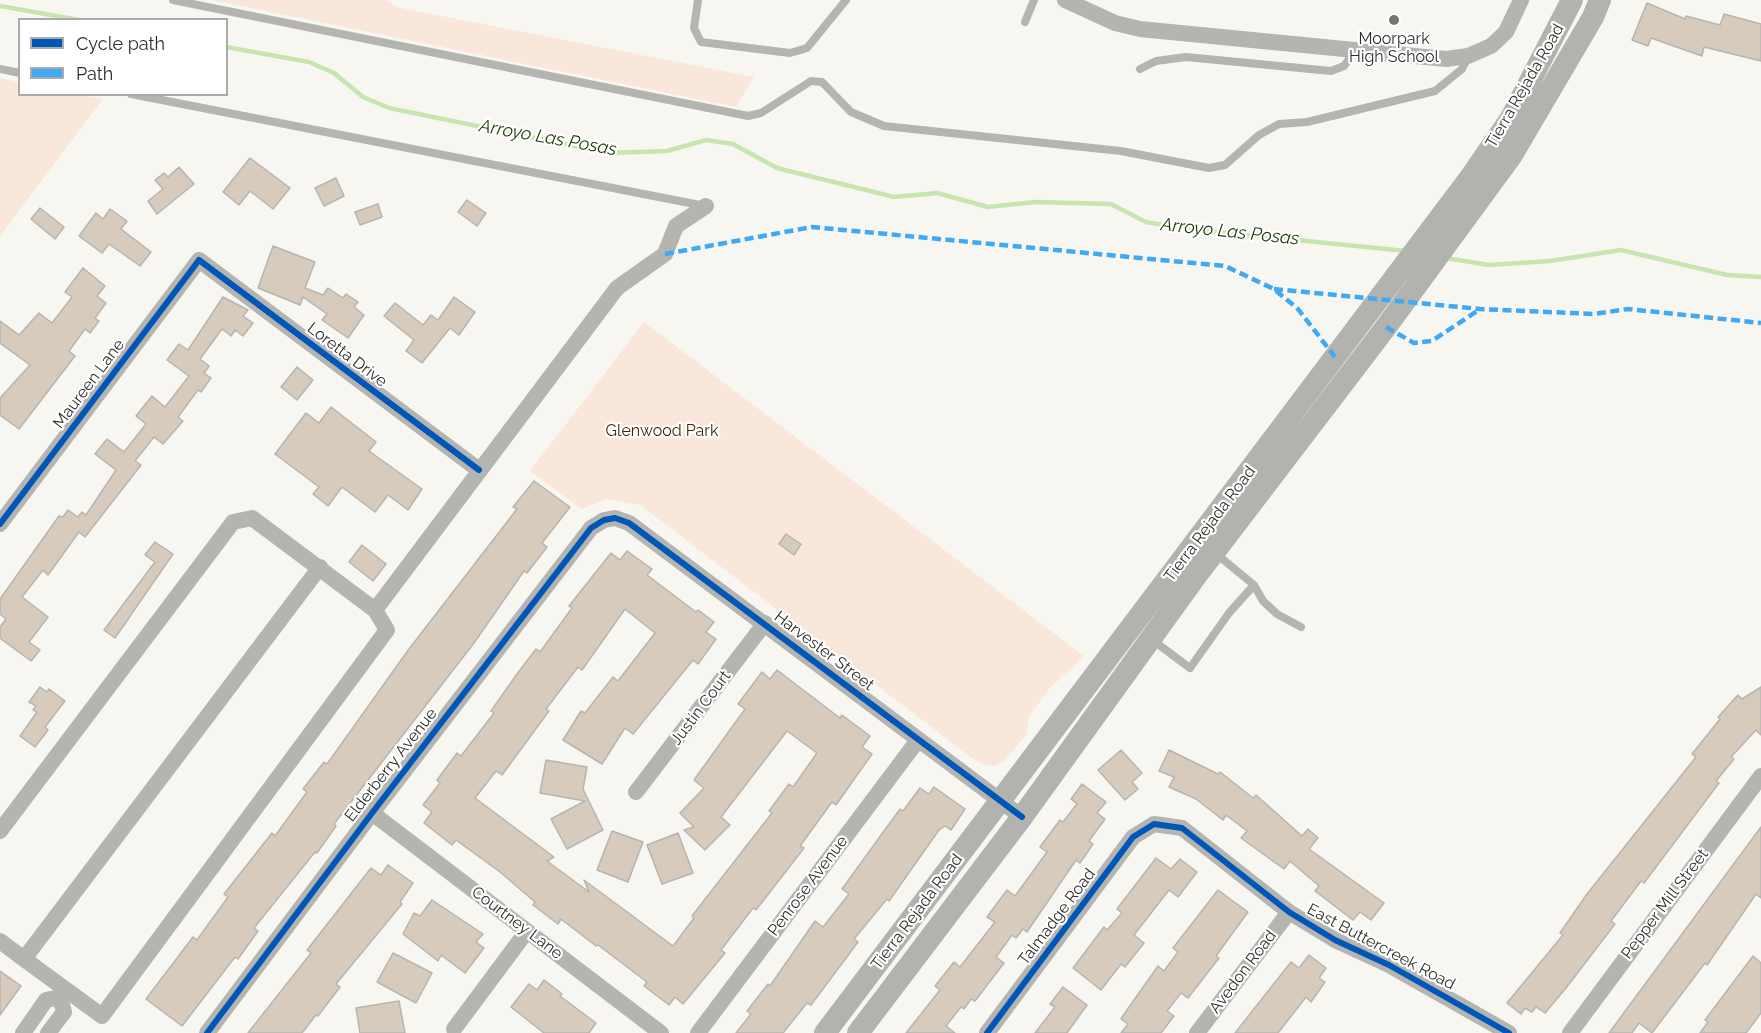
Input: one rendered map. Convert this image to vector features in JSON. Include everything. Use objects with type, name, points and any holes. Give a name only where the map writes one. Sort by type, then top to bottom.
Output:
[{"type":"main road","name":"Tierra Rejada Road","points":[[858,1033],[1022,817],[1214,552],[1397,312],[1512,155],[1521,121],[1572,0]]},
{"type":"main road","name":"Tierra Rejada Road","points":[[825,1033],[1472,175],[1521,121],[1593,17],[1600,0]]},
{"type":"street","points":[[1065,0],[1115,23],[1140,29],[1446,59],[1468,56],[1491,46],[1506,32],[1521,0]]},
{"type":"street","points":[[375,610],[617,288],[664,254],[676,226],[705,206]]},
{"type":"street","name":"Loretta Drive","points":[[199,260],[479,470]]},
{"type":"street","name":"Maureen Lane","points":[[0,524],[199,260]]},
{"type":"street","points":[[0,831],[233,522],[252,518],[375,610],[387,630],[102,1016],[62,993],[0,941]]},
{"type":"street","name":"Harvester Street","points":[[604,520],[615,518],[629,523],[1022,817]]},
{"type":"street","name":"Elderberry Avenue","points":[[207,1033],[372,813],[591,528],[604,520]]},
{"type":"street","points":[[24,959],[320,567]]},
{"type":"street","name":"Justin Court","points":[[636,792],[765,623]]},
{"type":"street","name":"Penrose Avenue","points":[[698,1033],[918,740]]},
{"type":"street","name":"Pepper Mill Street","points":[[1570,1033],[1761,776]]},
{"type":"street","name":"Courtney Lane","points":[[372,813],[662,1033]]},
{"type":"street","name":"East Buttercreek Road","points":[[1154,824],[1182,828],[1289,912],[1335,940],[1389,965],[1509,1033]]},
{"type":"street","name":"Talmadge Road","points":[[987,1033],[1133,837],[1154,824]]},
{"type":"street","name":"Avedon Road","points":[[1197,1033],[1289,912]]},
{"type":"street","points":[[454,1029],[527,931]]},
{"type":"street","points":[[23,1033],[46,1000],[62,993]]},
{"type":"street","points":[[48,1033],[64,1012],[62,993]]},
{"type":"lane","points":[[173,0],[748,116],[761,113],[812,81],[822,82],[851,112],[884,126],[1121,151],[1209,168],[1225,165],[1259,135],[1279,124],[1307,122],[1435,91],[1462,69],[1468,56]]},
{"type":"lane","points":[[698,0],[694,28],[701,42],[790,53],[807,48],[846,0]]},
{"type":"lane","points":[[1026,22],[1034,0]]},
{"type":"lane","points":[[1140,69],[1156,61],[1186,57],[1331,71],[1344,66],[1356,50]]},
{"type":"lane","points":[[0,69],[18,73]]},
{"type":"lane","points":[[141,96],[705,206]]},
{"type":"lane","points":[[1214,552],[1254,585],[1263,601],[1277,614],[1301,627]]},
{"type":"lane","points":[[1150,639],[1190,668],[1229,613],[1254,585]]},
{"type":"green space","points":[[212,0],[387,0],[396,7],[754,77],[736,107]]},
{"type":"green space","points":[[0,78],[18,82],[18,96],[85,96],[103,99],[0,236]]},
{"type":"green space","name":"Glenwood Park","points":[[644,322],[1084,656],[1049,689],[1030,715],[1026,735],[1003,762],[995,766],[984,765],[972,758],[640,505],[608,499],[582,509],[530,471]]},
{"type":"building","points":[[1647,3],[1685,19],[1686,16],[1720,25],[1724,14],[1761,24],[1761,61],[1704,47],[1702,56],[1651,38],[1648,46],[1632,40]]},
{"type":"building","points":[[250,158],[290,188],[273,209],[250,191],[239,205],[223,192]]},
{"type":"building","points":[[179,167],[194,184],[157,214],[148,201],[163,189],[155,180],[164,173],[168,177]]},
{"type":"building","points":[[336,178],[344,196],[324,206],[315,188]]},
{"type":"building","points":[[467,200],[486,213],[477,226],[458,212]]},
{"type":"building","points":[[378,204],[382,217],[360,225],[355,212]]},
{"type":"building","points":[[40,208],[64,227],[55,239],[31,219]]},
{"type":"building","points":[[110,209],[127,221],[121,229],[151,252],[140,266],[109,244],[102,253],[79,236],[96,213],[103,219]]},
{"type":"building","points":[[273,246],[315,262],[305,288],[323,295],[328,288],[343,298],[346,294],[358,302],[354,307],[364,315],[348,338],[322,320],[327,314],[303,297],[300,305],[258,288]]},
{"type":"building","points":[[83,268],[105,286],[97,296],[106,303],[95,318],[99,321],[90,333],[85,329],[69,351],[75,356],[19,429],[0,415],[0,398],[30,365],[0,343],[0,321],[19,335],[39,313],[52,323],[72,297],[65,292]]},
{"type":"building","points":[[223,297],[248,310],[243,316],[253,323],[243,336],[235,330],[231,336],[222,329],[200,359],[209,366],[204,373],[211,378],[201,392],[198,390],[178,417],[183,421],[163,444],[154,437],[135,461],[141,465],[85,537],[79,532],[48,575],[43,570],[22,597],[48,617],[29,642],[40,650],[31,661],[0,638],[0,627],[6,619],[0,614],[0,599],[59,516],[63,517],[68,510],[78,517],[82,512],[86,515],[116,470],[95,454],[107,439],[124,452],[146,424],[136,416],[152,396],[165,407],[189,376],[167,360],[179,344],[188,350]]},
{"type":"building","points":[[454,297],[475,312],[459,335],[450,328],[422,363],[406,351],[414,340],[384,316],[395,303],[423,325],[431,315],[438,320]]},
{"type":"building","points":[[297,367],[313,380],[297,400],[281,387]]},
{"type":"building","points":[[331,407],[376,442],[369,451],[422,489],[408,510],[388,495],[375,512],[342,487],[328,506],[313,494],[319,487],[275,454],[306,413],[319,423]]},
{"type":"building","points":[[534,481],[570,507],[542,543],[547,547],[527,573],[524,571],[474,643],[334,824],[336,826],[317,853],[315,852],[254,928],[258,931],[238,959],[235,957],[182,1026],[146,999],[193,937],[197,940],[228,897],[224,894],[272,833],[275,836],[307,792],[303,789],[324,762],[327,764],[409,649],[517,509],[513,507]]},
{"type":"building","points":[[786,534],[801,544],[794,555],[779,544]]},
{"type":"building","points":[[155,542],[173,554],[115,638],[104,630],[155,562],[145,555]]},
{"type":"building","points":[[362,545],[386,564],[373,581],[349,562]]},
{"type":"building","points":[[627,551],[652,569],[647,575],[696,612],[698,610],[714,622],[706,632],[716,639],[698,664],[693,660],[633,734],[625,728],[602,764],[563,740],[581,711],[585,713],[613,677],[618,681],[655,633],[625,609],[582,670],[578,667],[546,709],[549,711],[502,775],[496,771],[475,798],[554,857],[547,861],[589,892],[584,880],[673,946],[694,918],[692,916],[772,813],[769,811],[789,784],[793,787],[817,753],[787,731],[721,817],[730,825],[705,850],[684,830],[694,827],[680,813],[704,788],[694,780],[745,709],[738,704],[762,672],[770,679],[777,670],[840,718],[842,715],[870,736],[862,747],[872,754],[836,805],[832,802],[800,846],[804,848],[756,910],[753,908],[721,950],[725,953],[683,1004],[675,997],[669,1005],[644,986],[647,982],[598,945],[596,946],[561,919],[558,924],[533,905],[535,902],[500,872],[456,840],[452,845],[424,823],[432,812],[423,805],[440,783],[437,780],[457,753],[461,756],[494,713],[491,711],[517,674],[536,649],[540,652],[572,608],[569,606],[611,553],[620,560]]},
{"type":"building","points":[[40,687],[47,692],[49,689],[65,701],[45,727],[48,730],[35,747],[20,736],[37,712],[33,710],[36,706],[29,702]]},
{"type":"building","points":[[1761,687],[1761,735],[1756,730],[1731,757],[1734,759],[1716,781],[1719,783],[1644,883],[1641,881],[1611,921],[1615,924],[1545,1013],[1536,1007],[1532,1012],[1525,1008],[1521,1014],[1507,1003],[1563,935],[1560,933],[1587,894],[1696,757],[1692,754],[1720,719],[1718,717],[1738,695],[1742,699]]},
{"type":"building","points":[[1121,750],[1142,773],[1132,782],[1138,789],[1125,800],[1098,770]]},
{"type":"building","points":[[1169,750],[1218,774],[1220,772],[1253,798],[1256,795],[1302,836],[1308,829],[1318,838],[1309,849],[1384,903],[1371,920],[1360,912],[1353,920],[1315,891],[1319,886],[1290,861],[1284,869],[1241,838],[1247,831],[1226,815],[1223,820],[1196,799],[1169,787],[1174,777],[1159,771]]},
{"type":"building","points":[[546,760],[587,767],[583,789],[603,830],[567,849],[551,819],[585,801],[540,793]]},
{"type":"building","points":[[1082,784],[1106,802],[1097,813],[1105,819],[1089,841],[1093,844],[1080,863],[1076,860],[1027,932],[1023,929],[1016,938],[1012,935],[996,957],[1004,963],[975,1001],[971,999],[964,1009],[961,1007],[946,1026],[955,1033],[906,1033],[940,990],[935,986],[954,962],[960,967],[995,922],[987,917],[1007,890],[1015,896],[1047,852],[1040,847],[1060,820],[1063,822],[1077,804],[1071,799]]},
{"type":"building","points":[[934,787],[965,809],[951,830],[945,826],[939,830],[889,901],[887,899],[854,939],[858,942],[811,1005],[807,1003],[783,1033],[736,1033],[751,1014],[747,1011],[768,984],[770,986],[815,921],[823,927],[849,894],[842,889],[900,809],[903,811],[920,788],[929,794]]},
{"type":"building","points":[[1761,827],[1761,898],[1756,894],[1707,965],[1705,963],[1652,1033],[1639,1023],[1632,1033],[1609,1033]]},
{"type":"building","points":[[612,831],[643,842],[628,882],[597,870]]},
{"type":"building","points":[[678,833],[693,873],[662,884],[647,845]]},
{"type":"building","points":[[1156,858],[1171,869],[1180,859],[1197,872],[1178,897],[1169,890],[1134,935],[1144,943],[1125,967],[1121,964],[1101,990],[1073,968],[1104,927],[1107,930],[1122,913],[1117,909]]},
{"type":"building","points":[[388,865],[413,883],[400,902],[402,904],[336,984],[340,987],[318,1016],[316,1015],[302,1033],[248,1033],[311,953],[307,950],[371,868],[381,875]]},
{"type":"building","points":[[1218,890],[1248,912],[1216,956],[1219,958],[1188,998],[1181,993],[1167,1011],[1174,1016],[1161,1033],[1121,1033],[1128,1024],[1121,1019],[1127,1010],[1158,966],[1164,971],[1178,952],[1173,948]]},
{"type":"building","points":[[432,900],[483,934],[476,942],[484,948],[465,973],[441,955],[438,961],[403,934],[414,913],[420,916]]},
{"type":"building","points":[[393,953],[432,973],[416,1003],[377,982]]},
{"type":"building","points":[[1309,955],[1326,968],[1319,978],[1325,982],[1311,1002],[1306,997],[1278,1033],[1235,1033],[1291,962],[1299,968]]},
{"type":"building","points":[[1753,956],[1761,963],[1761,1013],[1746,1033],[1700,1033],[1708,1022],[1705,1020]]},
{"type":"building","points":[[0,971],[21,986],[0,1015]]},
{"type":"building","points":[[544,980],[562,994],[560,996],[596,1023],[589,1033],[544,1033],[511,1007],[529,984],[537,990]]},
{"type":"building","points":[[1063,987],[1087,1005],[1067,1033],[1035,1033],[1055,1007],[1050,1004]]},
{"type":"building","points":[[399,1001],[405,1033],[360,1033],[356,1008]]},
{"type":"waterway","name":"Arroyo Las Posas","points":[[0,6],[68,18]]},
{"type":"waterway","name":"Arroyo Las Posas","points":[[228,47],[309,62],[334,73],[363,97],[389,108],[609,153],[667,151],[706,140],[733,144],[777,168],[894,197],[937,193],[988,207],[1035,202],[1111,204],[1146,222],[1187,229],[1406,251]]},
{"type":"waterway","name":"Arroyo Las Posas","points":[[1446,258],[1489,265],[1550,261],[1621,250],[1727,275],[1761,277]]},
{"type":"marked path","points":[[665,254],[812,227],[1225,266],[1274,289],[1298,309],[1335,357]]},
{"type":"marked path","points":[[1274,289],[1480,309],[1594,314],[1628,309],[1761,323]]},
{"type":"marked path","points":[[1386,327],[1414,343],[1432,341],[1480,309]]},
{"type":"cycle path","points":[[0,524],[199,260],[479,470]]},
{"type":"cycle path","points":[[207,1033],[372,813],[591,528],[604,520],[615,518],[629,523],[1022,817]]},
{"type":"cycle path","points":[[987,1033],[1133,837],[1154,824],[1182,828],[1289,912],[1335,940],[1389,965],[1509,1033]]},
{"type":"place","name":"Moorpark High School","points":[[1394,20]]}]
